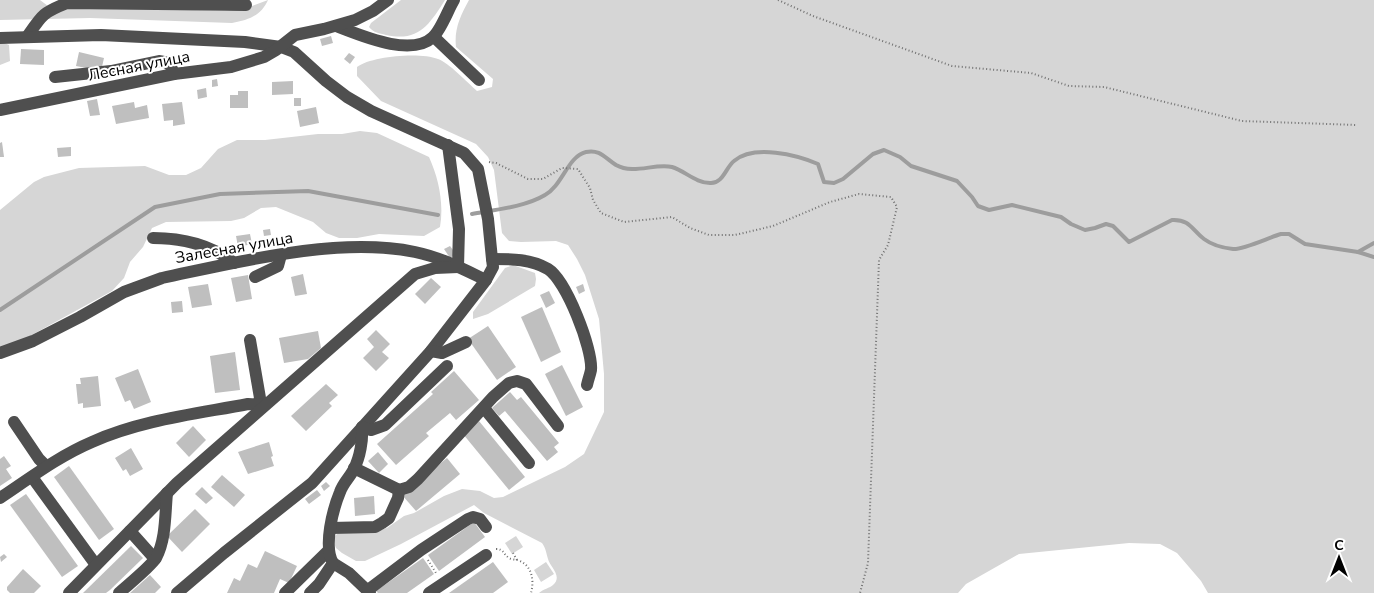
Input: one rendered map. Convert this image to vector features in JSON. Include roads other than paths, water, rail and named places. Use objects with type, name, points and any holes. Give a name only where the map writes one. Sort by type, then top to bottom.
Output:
[{"type":"street","points":[[28,37],[43,14],[56,0]]},
{"type":"street","name":"Лесная улица","points":[[0,110],[174,74],[231,67],[264,57],[295,35],[355,20],[374,11],[388,0]]},
{"type":"street","points":[[336,26],[396,45],[418,46],[434,37],[454,0]]},
{"type":"street","points":[[43,14],[67,3],[246,5]]},
{"type":"street","points":[[0,38],[101,35],[245,42],[281,46],[294,52],[326,81],[348,97],[371,111],[464,153],[478,169],[488,219],[493,267],[486,280],[431,351],[312,483],[177,593]]},
{"type":"street","points":[[434,37],[479,80]]},
{"type":"street","points":[[55,78],[111,71],[159,61],[166,62],[171,66],[174,74]]},
{"type":"street","points":[[69,593],[167,493],[261,405],[415,274],[435,268],[458,267],[460,229],[448,145]]},
{"type":"street","points":[[153,238],[194,242],[206,246],[234,263]]},
{"type":"street","name":"Залесная улица","points":[[0,354],[33,341],[124,292],[143,284],[234,263],[282,255],[357,247],[398,249],[436,258],[486,280]]},
{"type":"street","points":[[255,278],[278,266],[282,255]]},
{"type":"street","points":[[492,259],[516,259],[531,262],[549,270],[558,278],[572,305],[587,344],[591,369],[587,385]]},
{"type":"street","points":[[250,340],[261,405]]},
{"type":"street","points":[[431,351],[439,353],[466,342]]},
{"type":"street","points":[[362,427],[371,430],[385,425],[447,366]]},
{"type":"street","points":[[354,468],[399,490],[409,487],[493,397],[509,383],[518,381],[526,384],[558,426]]},
{"type":"street","points":[[0,498],[46,466],[93,441],[138,425],[248,404],[261,405]]},
{"type":"street","points":[[484,408],[529,463]]},
{"type":"street","points":[[14,422],[39,459],[46,466]]},
{"type":"street","points":[[362,427],[363,436],[354,468],[341,490],[328,538],[333,563],[349,573],[369,591],[421,550],[472,517],[480,519],[486,527]]},
{"type":"street","points":[[32,477],[96,565]]},
{"type":"street","points":[[331,528],[375,527],[389,518],[398,498],[399,490]]},
{"type":"street","points":[[119,593],[155,560],[162,538],[167,493]]},
{"type":"street","points":[[130,531],[155,560]]},
{"type":"street","points":[[285,593],[329,550]]},
{"type":"street","points":[[429,593],[486,555]]},
{"type":"street","points":[[310,593],[319,584],[333,563]]},
{"type":"waterway","points":[[472,214],[519,205],[545,195],[556,185],[574,159],[591,151],[599,153],[623,168],[672,167],[695,179],[710,183],[718,181],[731,164],[742,156],[764,152],[776,153],[799,157],[818,164],[824,182],[834,183],[843,179],[873,154],[884,150],[900,157],[911,166],[957,181],[978,206],[989,210],[1012,205],[1061,217],[1085,230],[1106,224],[1113,226],[1129,242],[1172,220],[1178,220],[1187,223],[1211,243],[1233,249],[1281,234],[1289,234],[1305,244],[1358,252],[1374,243]]},
{"type":"waterway","points":[[0,310],[155,207],[220,194],[308,191],[438,215]]},
{"type":"waterway","points":[[1358,252],[1374,257]]}]
